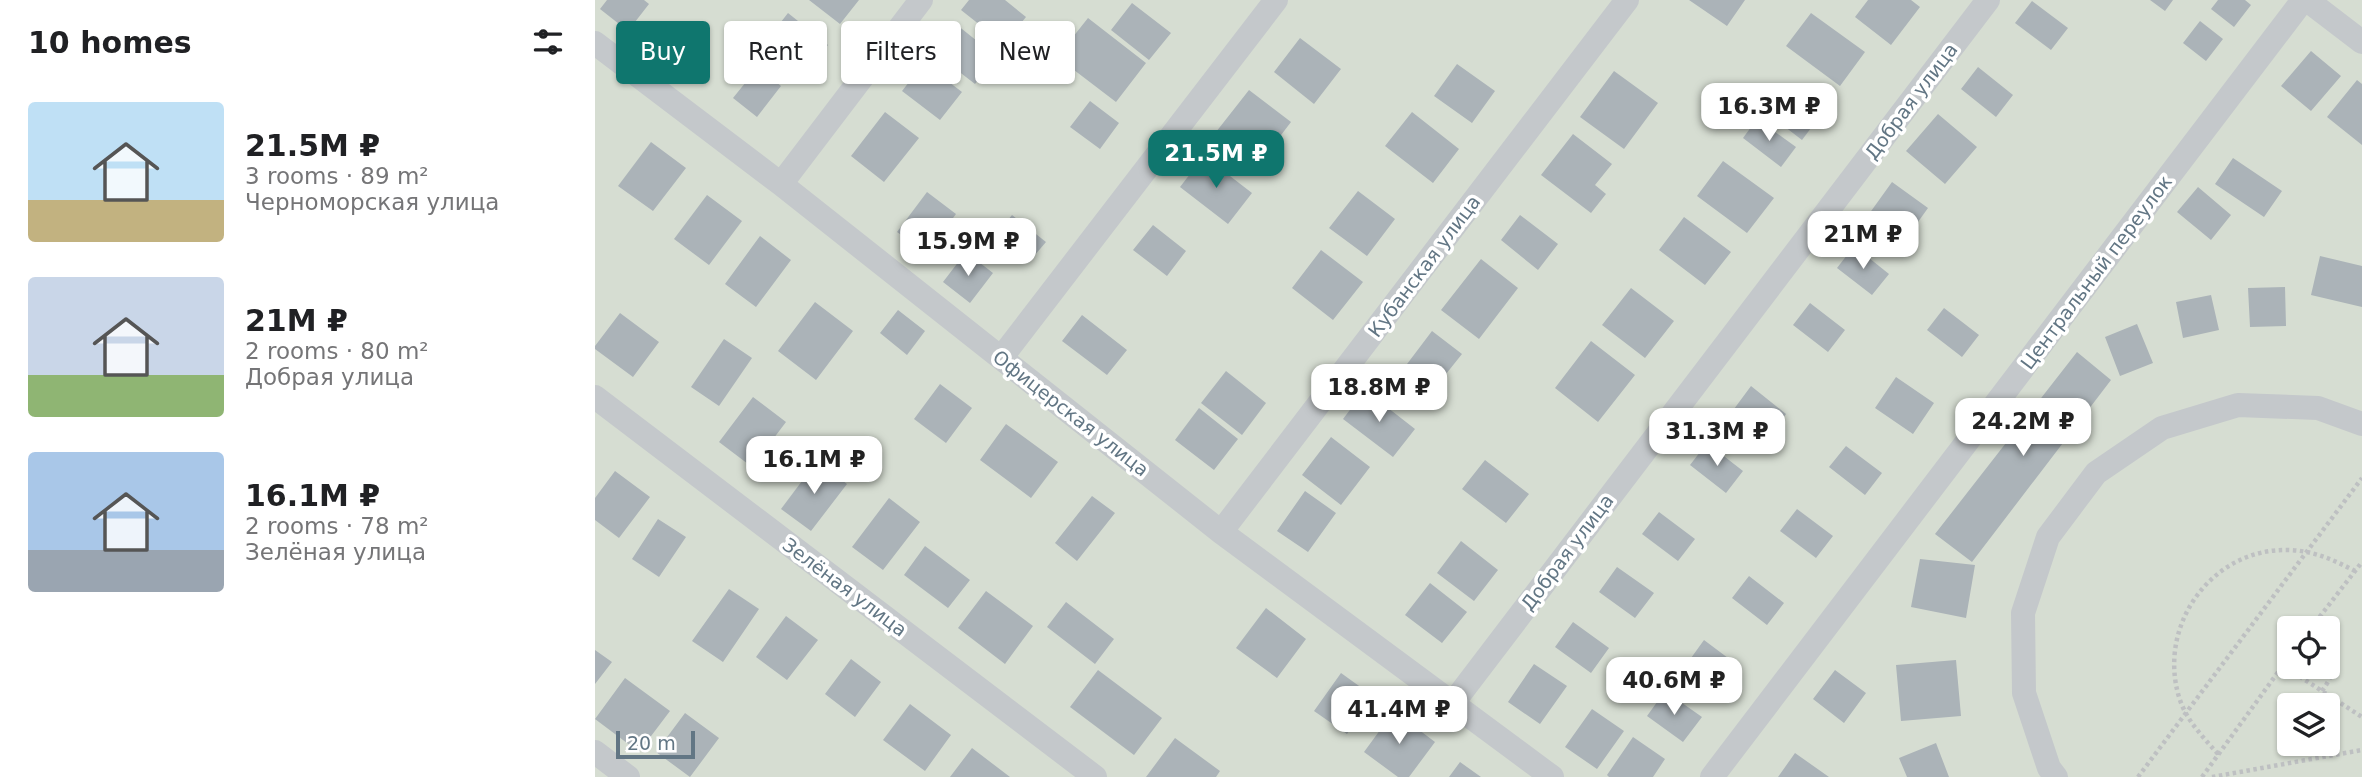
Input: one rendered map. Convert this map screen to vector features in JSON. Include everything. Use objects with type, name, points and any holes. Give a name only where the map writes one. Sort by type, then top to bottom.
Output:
[{"type":"street","points":[[781,184],[921,0]]},
{"type":"street","points":[[1001,358],[1276,0]]},
{"type":"street","name":"Кубанская улица","points":[[1221,532],[1627,0]]},
{"type":"street","name":"Добрая улица","points":[[1453,703],[1988,0]]},
{"type":"street","points":[[2305,0],[2362,42]]},
{"type":"street","name":"Центральный переулок","points":[[1711,777],[2305,0]]},
{"type":"street","name":"Офицерская улица","points":[[595,43],[781,184],[1221,532],[1552,777]]},
{"type":"street","name":"Зелёная улица","points":[[595,397],[1095,777]]},
{"type":"street","points":[[2056,777],[2049,768],[2024,692],[2023,613],[2049,537],[2096,473],[2162,428],[2238,405],[2318,408],[2362,424]]},
{"type":"street","points":[[595,752],[628,777]]},
{"type":"path","points":[[2138,777],[2362,478]]},
{"type":"path","points":[[2218,754],[2186,714],[2175,680],[2174,653],[2179,627],[2196,595],[2222,570],[2254,555],[2280,550],[2307,552],[2335,560],[2355,571]]},
{"type":"path","points":[[2321,616],[2362,562]]},
{"type":"path","points":[[2202,777],[2277,672]]},
{"type":"path","points":[[2304,679],[2362,718]]},
{"type":"path","points":[[2322,691],[2330,679]]},
{"type":"path","points":[[2212,777],[2362,750]]},
{"type":"shaded area","points":[[595,0],[2362,0],[2362,777],[595,777]]},
{"type":"building","points":[[607,0],[644,0],[649,4],[636,21],[616,22],[600,9]]},
{"type":"building","points":[[809,0],[859,0],[840,24]]},
{"type":"building","points":[[969,0],[1005,0],[1026,17],[1023,21],[975,21],[961,10]]},
{"type":"building","points":[[1689,0],[1745,0],[1727,26]]},
{"type":"building","points":[[1868,0],[1911,0],[1920,7],[1891,45],[1855,17]]},
{"type":"building","points":[[2150,0],[2173,0],[2165,11]]},
{"type":"building","points":[[2218,0],[2245,0],[2251,5],[2234,27],[2211,9]]},
{"type":"building","points":[[2032,1],[2068,28],[2051,50],[2015,23]]},
{"type":"building","points":[[1132,3],[1171,33],[1149,60],[1111,30]]},
{"type":"building","points":[[788,13],[798,21],[782,21]]},
{"type":"building","points":[[1811,13],[1865,52],[1840,86],[1786,46]]},
{"type":"building","points":[[1088,18],[1146,63],[1116,102],[1075,71],[1075,34]]},
{"type":"building","points":[[2200,21],[2223,39],[2206,61],[2183,43]]},
{"type":"building","points":[[961,28],[975,39],[975,84],[961,73]]},
{"type":"building","points":[[1300,38],[1341,69],[1314,104],[1274,72]]},
{"type":"building","points":[[2311,51],[2341,76],[2311,111],[2281,86]]},
{"type":"building","points":[[1457,64],[1495,91],[1472,123],[1434,96]]},
{"type":"building","points":[[1978,67],[2013,95],[1996,117],[1961,89]]},
{"type":"building","points":[[1614,71],[1658,103],[1624,149],[1580,117]]},
{"type":"building","points":[[2357,80],[2362,84],[2362,145],[2327,117]]},
{"type":"building","points":[[744,84],[781,86],[757,117],[733,98]]},
{"type":"building","points":[[908,84],[952,84],[962,92],[940,120],[902,91]]},
{"type":"building","points":[[1249,90],[1291,122],[1259,164],[1216,132]]},
{"type":"building","points":[[1778,91],[1817,120],[1802,140],[1763,110]]},
{"type":"building","points":[[1090,101],[1119,123],[1100,149],[1070,127]]},
{"type":"building","points":[[885,112],[919,138],[884,182],[851,156]]},
{"type":"building","points":[[1412,112],[1459,149],[1433,183],[1385,146]]},
{"type":"building","points":[[1938,114],[1977,147],[1945,184],[1906,151]]},
{"type":"building","points":[[1757,119],[1796,147],[1781,167],[1743,138]]},
{"type":"building","points":[[1573,134],[1612,164],[1595,185],[1606,194],[1591,213],[1541,175]]},
{"type":"building","points":[[651,142],[686,168],[653,211],[618,186]]},
{"type":"building","points":[[1204,156],[1252,193],[1228,224],[1180,187]]},
{"type":"building","points":[[2233,158],[2282,191],[2264,217],[2215,184]]},
{"type":"building","points":[[1723,161],[1774,198],[1747,233],[1697,196]]},
{"type":"building","points":[[1892,182],[1928,208],[1905,240],[1869,214]]},
{"type":"building","points":[[2198,187],[2231,215],[2211,240],[2177,212]]},
{"type":"building","points":[[1358,191],[1395,219],[1367,256],[1329,228]]},
{"type":"building","points":[[927,192],[956,214],[927,253],[897,232]]},
{"type":"building","points":[[707,195],[742,221],[709,265],[674,239]]},
{"type":"building","points":[[1012,215],[1046,242],[1028,263],[994,237]]},
{"type":"building","points":[[1520,215],[1558,244],[1538,270],[1501,240]]},
{"type":"building","points":[[1684,217],[1731,252],[1705,285],[1659,250]]},
{"type":"building","points":[[1153,225],[1186,251],[1167,276],[1133,250]]},
{"type":"building","points":[[760,236],[791,260],[756,307],[725,284]]},
{"type":"building","points":[[1854,246],[1889,274],[1872,295],[1837,268]]},
{"type":"building","points":[[1321,250],[1363,282],[1333,320],[1292,288]]},
{"type":"building","points":[[966,252],[993,273],[970,303],[943,282]]},
{"type":"building","points":[[2320,256],[2362,266],[2362,307],[2311,295]]},
{"type":"building","points":[[1481,259],[1518,288],[1479,339],[1441,310]]},
{"type":"building","points":[[2285,287],[2286,326],[2250,327],[2248,288]]},
{"type":"building","points":[[1631,288],[1674,321],[1645,358],[1602,325]]},
{"type":"building","points":[[2211,295],[2219,330],[2183,338],[2176,302]]},
{"type":"building","points":[[815,302],[853,331],[816,380],[778,351]]},
{"type":"building","points":[[1810,303],[1845,330],[1828,352],[1793,325]]},
{"type":"building","points":[[1944,308],[1979,335],[1962,357],[1927,330]]},
{"type":"building","points":[[898,310],[925,331],[907,355],[880,333]]},
{"type":"building","points":[[620,313],[659,342],[633,377],[595,349]]},
{"type":"building","points":[[1082,315],[1127,350],[1107,375],[1062,341]]},
{"type":"building","points":[[2137,324],[2153,363],[2120,376],[2105,337]]},
{"type":"building","points":[[1432,331],[1462,354],[1430,394],[1401,372]]},
{"type":"building","points":[[724,339],[752,358],[719,406],[691,387]]},
{"type":"building","points":[[1591,341],[1635,375],[1598,422],[1555,388]]},
{"type":"building","points":[[2077,352],[2111,380],[1972,562],[1935,534]]},
{"type":"building","points":[[1226,371],[1266,403],[1242,435],[1201,403]]},
{"type":"building","points":[[1896,377],[1934,403],[1913,434],[1875,408]]},
{"type":"building","points":[[940,384],[972,408],[946,443],[914,419]]},
{"type":"building","points":[[1751,386],[1786,414],[1769,436],[1734,409]]},
{"type":"building","points":[[1365,390],[1415,429],[1393,457],[1343,419]]},
{"type":"building","points":[[753,397],[786,422],[752,467],[719,442]]},
{"type":"building","points":[[1199,408],[1238,439],[1214,470],[1175,440]]},
{"type":"building","points":[[1006,424],[1058,462],[1031,498],[980,460]]},
{"type":"building","points":[[1331,437],[1370,467],[1341,505],[1302,475]]},
{"type":"building","points":[[1707,443],[1743,471],[1726,493],[1690,465]]},
{"type":"building","points":[[1846,446],[1882,473],[1865,495],[1829,467]]},
{"type":"building","points":[[1485,460],[1529,494],[1506,523],[1462,489]]},
{"type":"building","points":[[817,461],[847,484],[811,531],[781,509]]},
{"type":"building","points":[[615,471],[650,497],[619,538],[595,520],[595,498]]},
{"type":"building","points":[[1305,491],[1336,513],[1308,552],[1277,531]]},
{"type":"building","points":[[1092,496],[1115,513],[1077,561],[1055,543]]},
{"type":"building","points":[[889,498],[920,522],[883,570],[852,547]]},
{"type":"building","points":[[1797,509],[1833,536],[1816,558],[1780,531]]},
{"type":"building","points":[[1659,512],[1695,539],[1678,561],[1642,534]]},
{"type":"building","points":[[658,519],[686,537],[659,577],[632,559]]},
{"type":"building","points":[[1461,541],[1498,570],[1474,601],[1437,573]]},
{"type":"building","points":[[925,546],[970,580],[948,608],[904,575]]},
{"type":"building","points":[[1920,559],[1975,565],[1966,618],[1911,607]]},
{"type":"building","points":[[1617,567],[1654,593],[1635,618],[1599,592]]},
{"type":"building","points":[[1749,576],[1784,603],[1767,625],[1732,598]]},
{"type":"building","points":[[1430,583],[1467,612],[1442,643],[1405,615]]},
{"type":"building","points":[[729,589],[759,609],[723,662],[692,641]]},
{"type":"building","points":[[986,591],[1033,626],[1005,664],[958,628]]},
{"type":"building","points":[[1066,602],[1114,639],[1095,664],[1047,627]]},
{"type":"building","points":[[1266,608],[1306,639],[1277,678],[1236,648]]},
{"type":"building","points":[[786,616],[818,640],[787,680],[756,657]]},
{"type":"building","points":[[1573,622],[1609,648],[1591,673],[1555,647]]},
{"type":"building","points":[[1704,640],[1740,667],[1722,692],[1686,665]]},
{"type":"building","points":[[595,650],[612,662],[595,684]]},
{"type":"building","points":[[851,659],[881,682],[855,717],[825,694]]},
{"type":"building","points":[[1956,660],[1961,716],[1901,721],[1896,665]]},
{"type":"building","points":[[1534,664],[1567,686],[1540,724],[1508,702]]},
{"type":"building","points":[[1098,670],[1162,718],[1134,755],[1070,707]]},
{"type":"building","points":[[1835,670],[1866,693],[1844,723],[1813,699]]},
{"type":"building","points":[[1341,673],[1373,696],[1347,734],[1314,711]]},
{"type":"building","points":[[625,678],[670,711],[639,752],[595,719]]},
{"type":"building","points":[[1665,691],[1702,717],[1683,742],[1647,716]]},
{"type":"building","points":[[910,704],[951,735],[925,771],[883,740]]},
{"type":"building","points":[[1592,709],[1624,731],[1597,769],[1565,747]]},
{"type":"building","points":[[1394,711],[1435,742],[1409,777],[1398,777],[1364,752]]},
{"type":"building","points":[[685,713],[719,738],[690,777],[656,752]]},
{"type":"building","points":[[1633,737],[1665,759],[1653,777],[1609,777],[1607,775]]},
{"type":"building","points":[[1175,738],[1220,771],[1216,777],[1146,777]]},
{"type":"building","points":[[1936,743],[1949,777],[1907,777],[1899,758]]},
{"type":"building","points":[[972,748],[1010,777],[950,777]]},
{"type":"building","points":[[1795,753],[1829,777],[1778,777]]},
{"type":"building","points":[[1460,762],[1481,777],[1449,777]]}]
